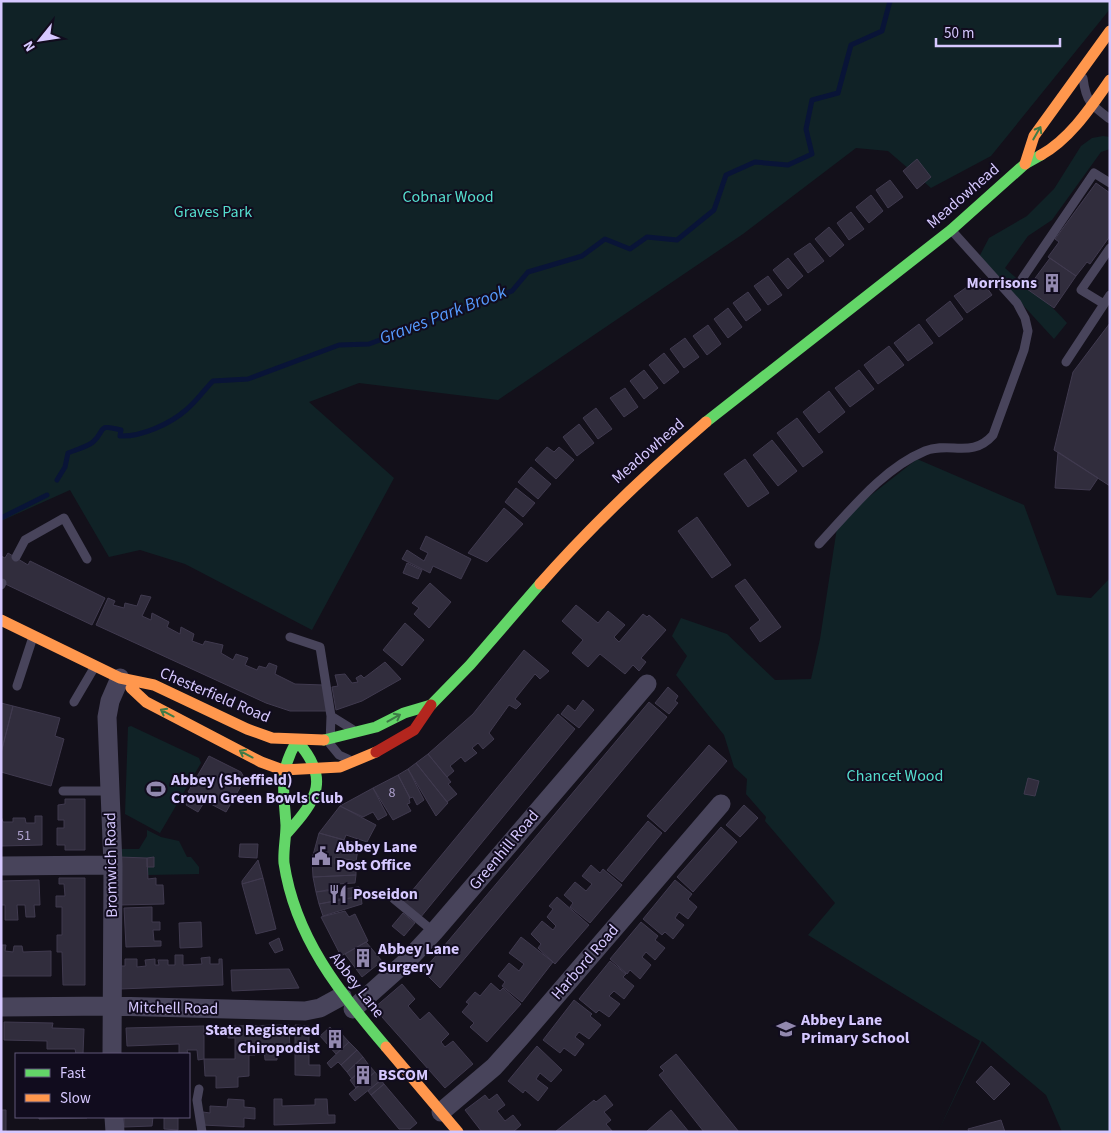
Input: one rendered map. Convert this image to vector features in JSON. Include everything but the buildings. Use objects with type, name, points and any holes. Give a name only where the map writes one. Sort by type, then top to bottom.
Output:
[{"type":"main road","name":"Meadowhead","points":[[1025,164],[1034,136],[1110,31]]},
{"type":"main road","name":"Meadowhead","points":[[365,744],[414,730],[431,705],[475,659],[585,534],[654,466],[710,419],[951,230],[1025,164],[1053,148],[1109,85]]},
{"type":"main road","name":"Chesterfield Road","points":[[1,620],[120,678],[154,686],[264,736],[297,741]]},
{"type":"main road","name":"Chesterfield Road","points":[[120,678],[146,702],[261,762],[283,770]]},
{"type":"main road","points":[[283,770],[340,767],[355,762],[365,744],[388,722],[404,712],[431,705]]},
{"type":"main road","points":[[297,741],[330,739],[365,744]]},
{"type":"main road","points":[[286,833],[304,814],[318,778],[317,769],[313,761],[297,741]]},
{"type":"main road","name":"Abbey Lane","points":[[297,741],[285,760],[282,790],[286,833],[284,861],[291,896],[302,930],[324,973],[458,1132]]},
{"type":"street","name":"Bromwich Road","points":[[112,1053],[113,865],[108,709],[120,678]]},
{"type":"street","name":"Greenhill Road","points":[[347,1002],[408,960],[647,684]]},
{"type":"street","name":"Harbord Road","points":[[441,1112],[494,1066],[520,1038],[721,804]]},
{"type":"street","points":[[1,866],[113,865]]},
{"type":"street","name":"Mitchell Road","points":[[1,1006],[111,1006],[305,1012],[347,1002]]},
{"type":"street","points":[[114,1118],[115,1132]]},
{"type":"lane","points":[[1082,71],[1086,96],[1092,106],[1110,119]]},
{"type":"lane","points":[[1066,91],[1095,83],[1109,85]]},
{"type":"lane","points":[[1022,279],[1094,173],[1110,184]]},
{"type":"lane","points":[[818,544],[884,476],[924,452],[940,447],[972,449],[986,444],[993,435],[1024,350],[1028,331],[1025,318],[1017,303],[951,230]]},
{"type":"lane","points":[[1104,304],[1081,290],[1110,248]]},
{"type":"lane","points":[[1066,362],[1110,295]]},
{"type":"lane","points":[[16,557],[25,540],[64,518],[87,559]]},
{"type":"lane","points":[[17,686],[34,635]]},
{"type":"lane","points":[[290,637],[320,647],[330,716],[330,739],[334,750],[355,762]]},
{"type":"lane","points":[[74,702],[96,666]]},
{"type":"lane","points":[[330,716],[365,744]]},
{"type":"lane","points":[[63,791],[110,790]]},
{"type":"lane","points":[[394,899],[434,932]]},
{"type":"lane","points":[[199,1089],[197,1100],[202,1132]]},
{"type":"green space","name":"Graves Park","points":[[1,1],[1110,1],[1110,9],[991,156],[931,188],[888,151],[856,148],[743,234],[498,400],[359,383],[309,402],[394,478],[312,630],[185,564],[140,550],[109,557],[70,490],[1,521]]},
{"type":"green space","points":[[1110,137],[1110,149],[1101,152],[1052,220],[1028,236],[1005,268],[1053,308],[1067,323],[1054,339],[979,257],[989,238],[1027,216],[1054,189],[1081,146],[1092,138]]},
{"type":"green space","name":"Chancet Wood","points":[[917,459],[1024,505],[1057,595],[1091,598],[1110,578],[1110,1132],[1062,1132],[1046,1095],[982,1041],[938,1132],[980,1041],[808,935],[835,903],[765,821],[766,817],[746,794],[747,779],[734,767],[724,735],[676,675],[687,656],[672,636],[681,618],[727,634],[775,680],[811,679],[820,639],[838,521]]},
{"type":"green space","name":"Abbey (Sheffield) Crown Green Bowls Club","points":[[131,726],[199,758],[201,763],[160,833],[125,814],[128,727]]},
{"type":"green space","points":[[147,830],[161,837],[179,841],[187,857],[191,857],[199,867],[199,874],[148,875],[147,858],[119,857],[119,849],[139,849],[147,836]]},
{"type":"waterway","name":"Graves Park Brook","points":[[57,480],[65,467],[68,453],[90,444],[97,438],[102,429],[108,427],[121,430],[120,436],[128,436],[155,429],[186,410],[213,381],[248,379],[339,345],[369,344],[512,291],[528,272],[582,256],[605,239],[630,249],[647,237],[677,240],[714,210],[726,175],[755,162],[788,165],[812,154],[806,129],[812,100],[838,93],[851,45],[882,31],[890,1]]},
{"type":"waterway","name":"Graves Park Brook","points":[[1,518],[47,495]]},
{"type":"traffic: fast","points":[[706,422],[951,230],[1025,164],[1041,155]]},
{"type":"traffic: fast","points":[[324,740],[376,727],[404,713],[431,705],[470,665],[540,584]]},
{"type":"traffic: fast","points":[[287,833],[306,809],[316,788],[317,777],[314,766],[297,741],[287,762],[284,782],[286,825],[284,863],[290,890],[298,915],[322,962],[336,984],[386,1047]]},
{"type":"traffic: slow","points":[[1025,164],[1034,136],[1110,31]]},
{"type":"traffic: slow","points":[[1041,155],[1071,131],[1110,80]]},
{"type":"traffic: slow","points":[[540,584],[620,500],[706,422]]},
{"type":"traffic: slow","points":[[1,620],[120,678],[154,685],[247,729],[272,738],[324,740]]},
{"type":"traffic: slow","points":[[131,688],[146,702],[261,762],[283,770],[340,767],[376,752]]},
{"type":"traffic: slow","points":[[386,1047],[458,1132]]},
{"type":"traffic: jam","points":[[376,752],[414,730],[431,705]]},
{"type":"place","name":"Morrisons","points":[[1052,283]]},
{"type":"place","name":"Abbey (Sheffield) Crown Green Bowls Club","points":[[156,789]]},
{"type":"place","name":"Abbey Lane Post Office","points":[[321,856]]},
{"type":"place","name":"Poseidon","points":[[338,894]]},
{"type":"place","name":"Abbey Lane Surgery","points":[[363,958]]},
{"type":"place","name":"Abbey Lane Primary School","points":[[786,1029]]},
{"type":"place","name":"State Registered Chiropodist","points":[[335,1039]]},
{"type":"place","name":"BSCOM","points":[[363,1075]]},
{"type":"park label","name":"Cobnar Wood","points":[[448,197]]}]
